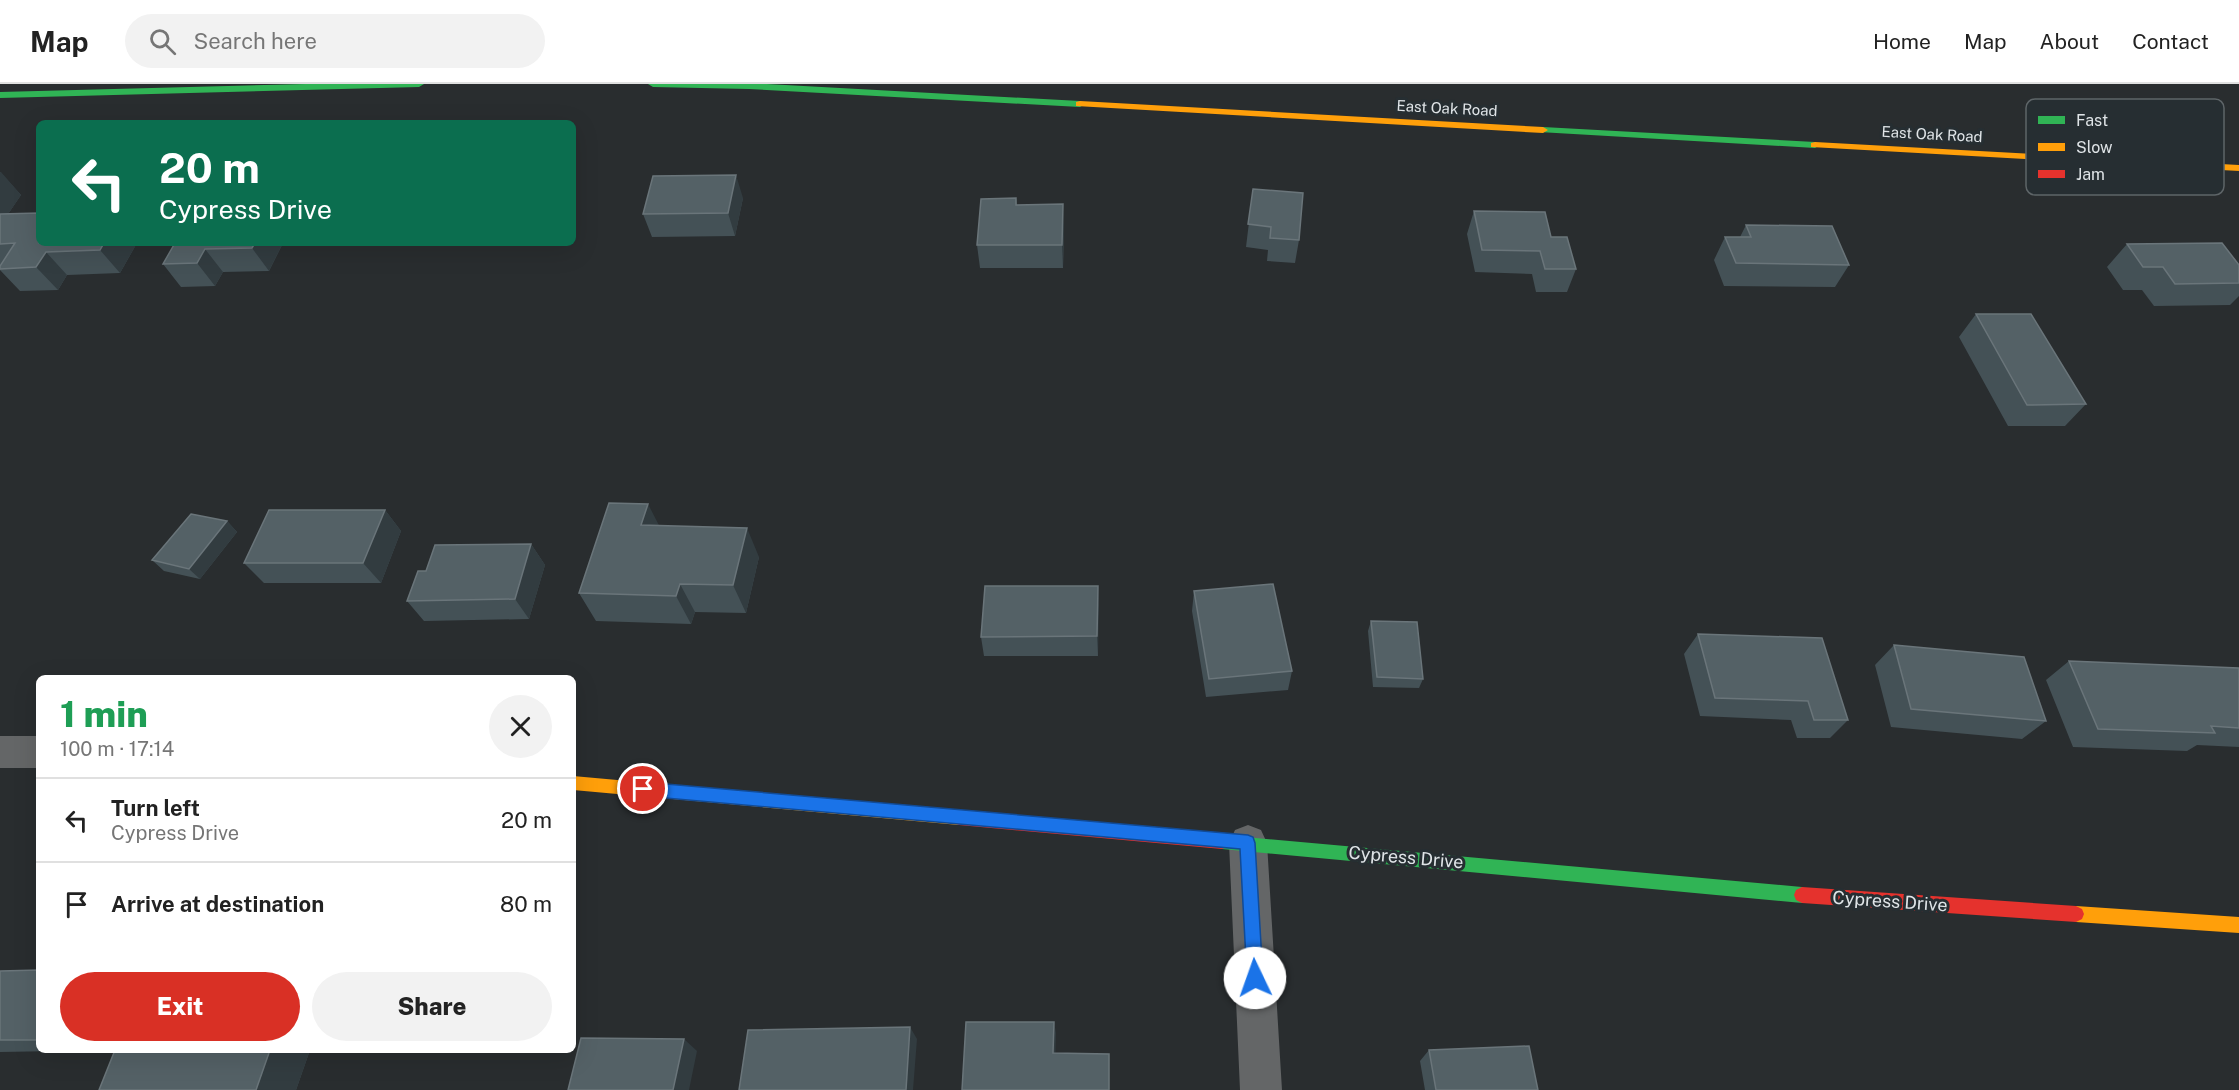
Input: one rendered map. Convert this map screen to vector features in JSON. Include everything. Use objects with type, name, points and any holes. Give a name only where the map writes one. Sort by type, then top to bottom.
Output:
[{"type":"street","points":[[0,94],[419,84]]},
{"type":"street","name":"East Oak Road","points":[[653,84],[761,87],[2026,156]]},
{"type":"street","name":"East Oak Road","points":[[2224,167],[2239,168]]},
{"type":"street","points":[[0,752],[36,752]]},
{"type":"street","name":"Cypress Drive","points":[[576,783],[1859,900],[2239,925]]},
{"type":"street","points":[[1248,843],[1261,1090]]},
{"type":"building","points":[[736,175],[728,213],[643,214],[653,176]]},
{"type":"building","points":[[1253,189],[1303,193],[1299,240],[1270,238],[1271,227],[1248,224]]},
{"type":"building","points":[[1016,198],[1016,205],[1063,204],[1062,245],[977,245],[981,199]]},
{"type":"building","points":[[1474,211],[1545,212],[1551,237],[1567,237],[1576,269],[1545,269],[1540,251],[1482,250]]},
{"type":"building","points":[[36,213],[36,246],[102,246],[100,250],[46,252],[36,267],[0,269],[15,243],[0,244],[0,214]]},
{"type":"building","points":[[1746,225],[1832,226],[1849,265],[1736,263],[1725,237],[1751,237]]},
{"type":"building","points":[[2222,243],[2239,265],[2239,283],[2175,284],[2163,267],[2143,267],[2127,244]]},
{"type":"building","points":[[173,246],[253,246],[252,248],[205,249],[197,263],[163,264]]},
{"type":"building","points":[[1976,314],[2031,314],[2086,404],[2027,405]]},
{"type":"building","points":[[609,503],[648,504],[641,525],[747,528],[733,585],[680,584],[676,596],[579,593]]},
{"type":"building","points":[[269,510],[385,510],[363,563],[244,563]]},
{"type":"building","points":[[191,514],[227,521],[189,569],[152,560]]},
{"type":"building","points":[[531,544],[515,599],[407,601],[418,571],[426,571],[435,545]]},
{"type":"building","points":[[1273,584],[1292,671],[1209,679],[1194,591]]},
{"type":"building","points":[[985,586],[1098,586],[1097,636],[981,637]]},
{"type":"building","points":[[1371,621],[1417,622],[1423,679],[1377,677]]},
{"type":"building","points":[[1698,634],[1822,638],[1848,720],[1814,720],[1808,701],[1715,698]]},
{"type":"building","points":[[1894,645],[2024,657],[2046,721],[1911,709]]},
{"type":"building","points":[[2069,661],[2239,668],[2239,728],[2211,726],[2215,733],[2098,729]]},
{"type":"building","points":[[36,970],[36,1040],[0,1040],[0,971]]},
{"type":"building","points":[[966,1022],[1054,1022],[1053,1053],[1109,1054],[1109,1090],[962,1090]]},
{"type":"building","points":[[910,1027],[906,1090],[739,1090],[748,1030]]},
{"type":"building","points":[[581,1038],[684,1039],[673,1090],[568,1090]]},
{"type":"building","points":[[1529,1046],[1538,1090],[1436,1090],[1429,1050]]},
{"type":"building","points":[[114,1053],[269,1053],[256,1090],[99,1090]]},
{"type":"traffic: fast","points":[[0,95],[419,84]]},
{"type":"traffic: fast","points":[[653,84],[749,86],[1080,104]]},
{"type":"traffic: fast","points":[[1543,130],[1815,145]]},
{"type":"traffic: fast","points":[[1222,842],[1802,895]]},
{"type":"traffic: slow","points":[[1080,104],[1543,130]]},
{"type":"traffic: slow","points":[[1815,145],[2026,156]]},
{"type":"traffic: slow","points":[[2224,167],[2239,168]]},
{"type":"traffic: slow","points":[[576,783],[959,818]]},
{"type":"traffic: slow","points":[[2076,914],[2239,925]]},
{"type":"traffic: jam","points":[[959,818],[1222,842]]},
{"type":"traffic: jam","points":[[1802,895],[2076,914]]},
{"type":"route","points":[[643,789],[1248,843],[1255,978]]}]
